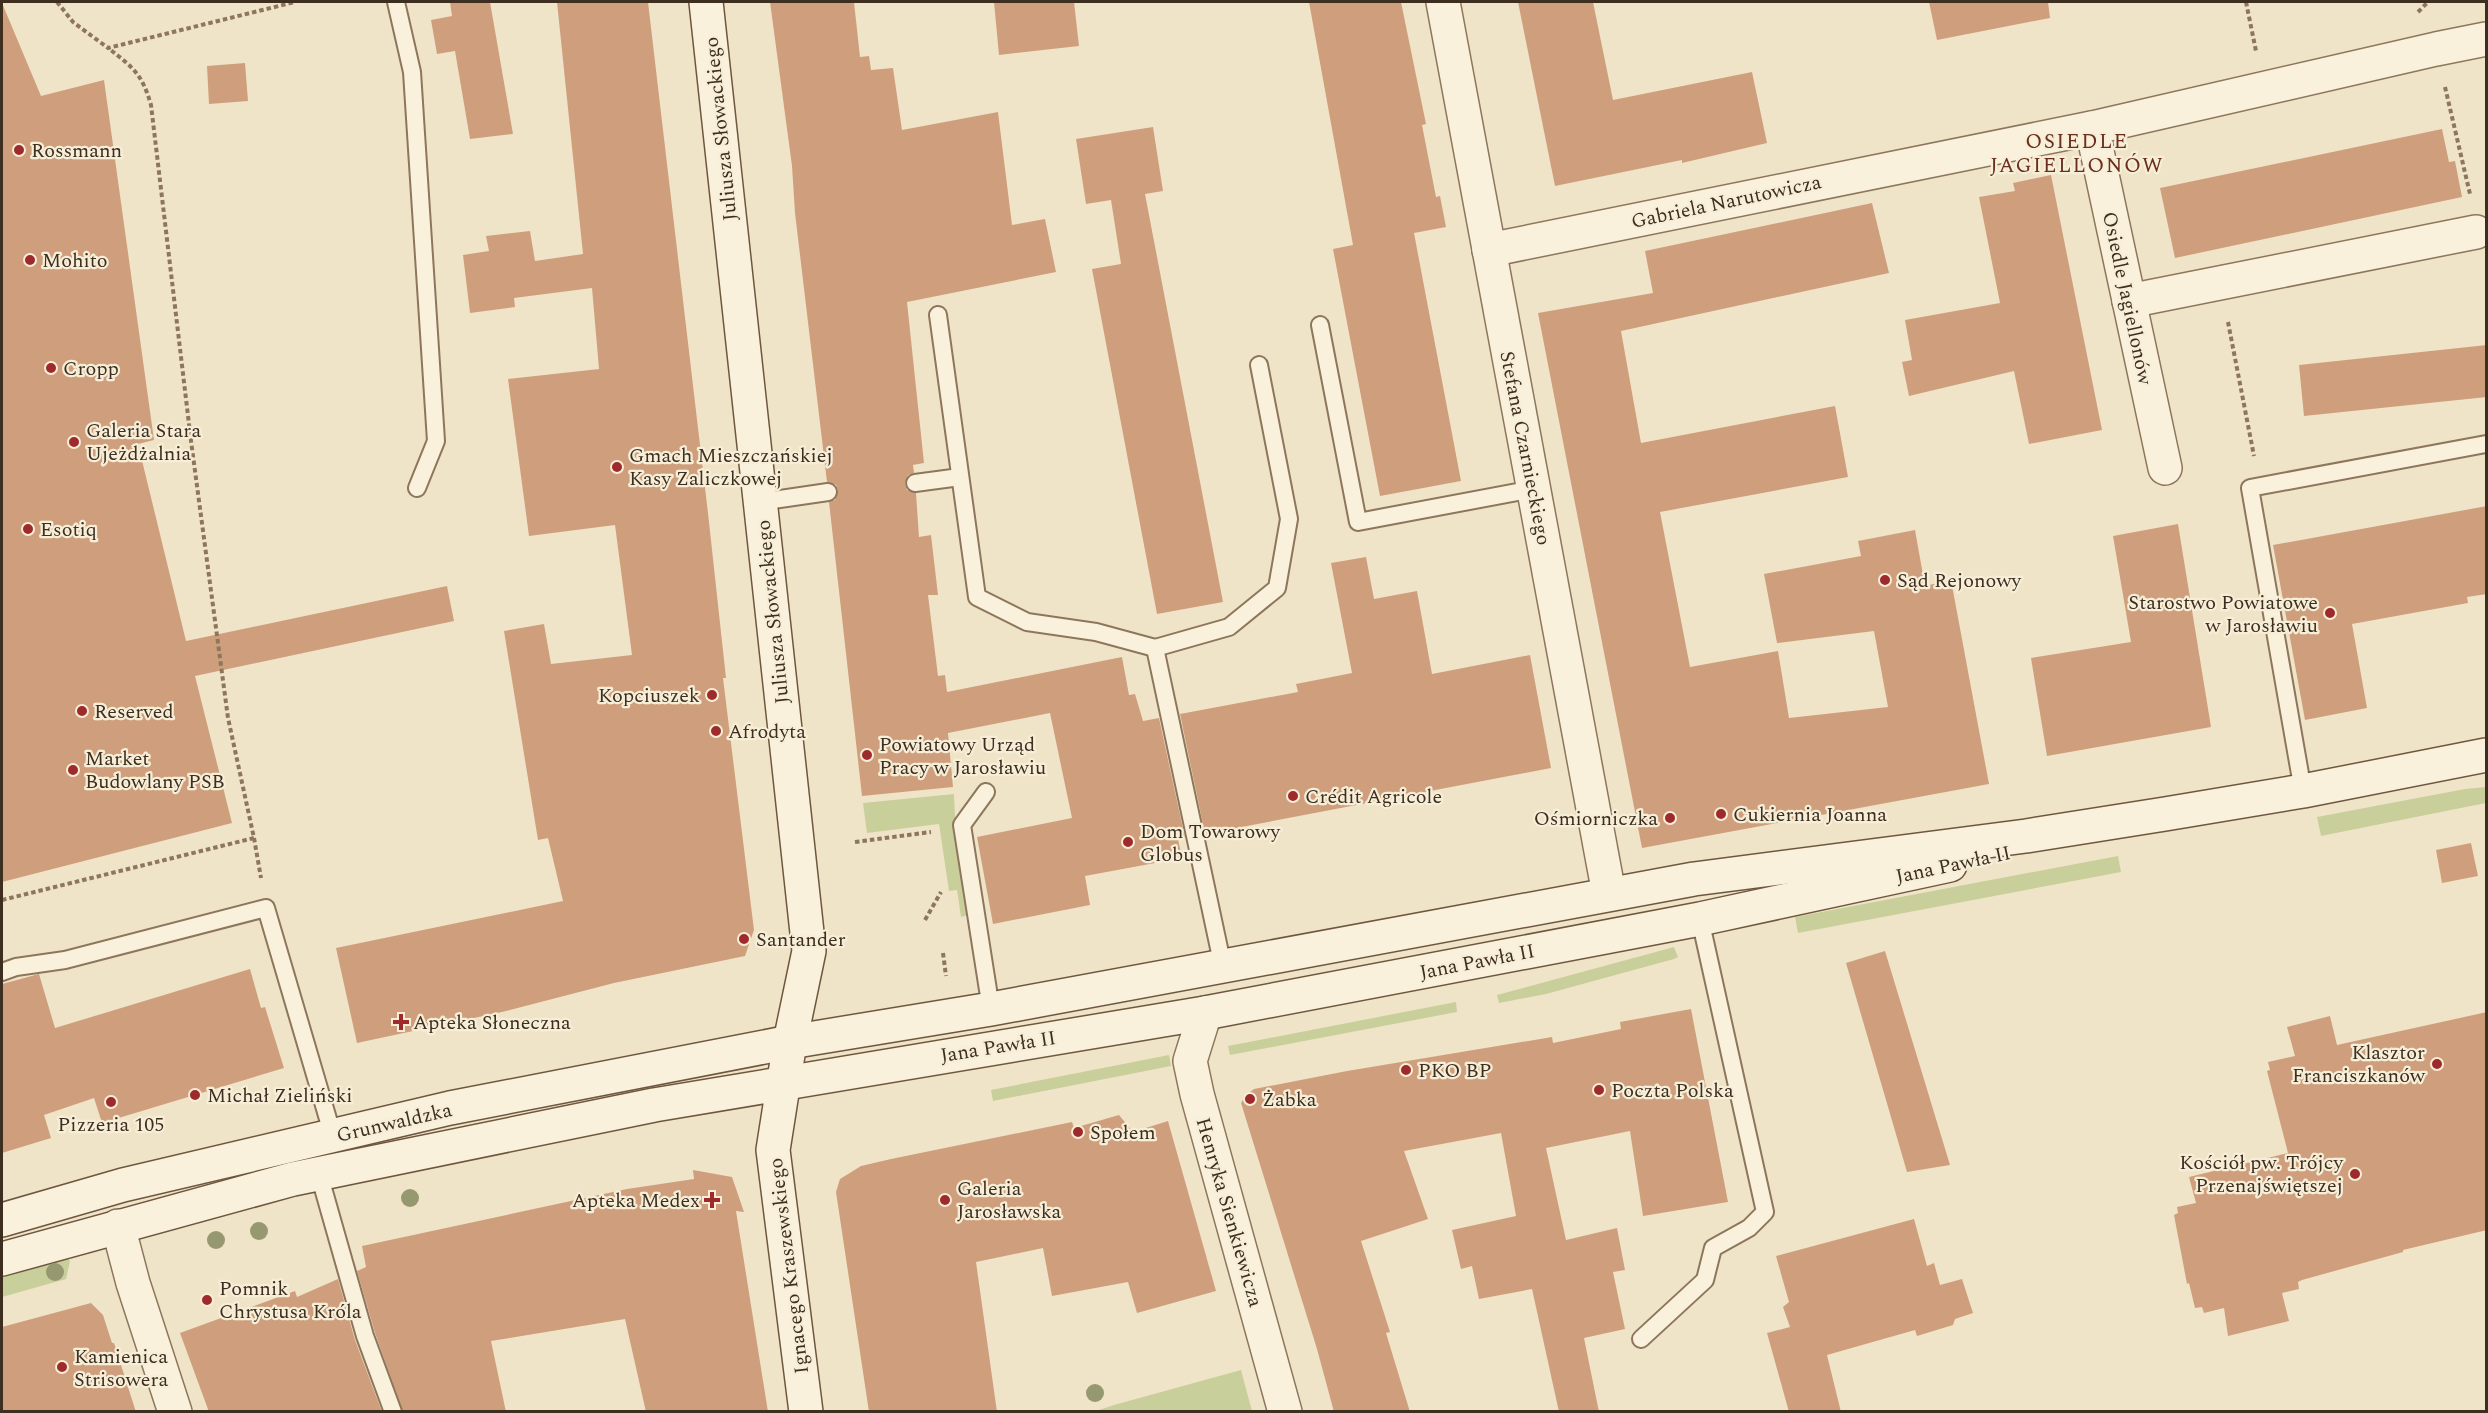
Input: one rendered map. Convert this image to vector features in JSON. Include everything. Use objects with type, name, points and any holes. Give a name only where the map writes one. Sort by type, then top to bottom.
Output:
[{"type":"main road","name":"Juliusza Słowackiego","points":[[706,2],[809,951],[790,1041],[784,1085]]},
{"type":"main road","name":"Stefana Czarnieckiego","points":[[1443,2],[1609,894]]},
{"type":"main road","name":"Gabriela Narutowicza","points":[[1489,250],[2092,128],[2486,39]]},
{"type":"main road","name":"Osiedle Jagiellonów","points":[[2092,128],[2165,468]]},
{"type":"main road","points":[[2129,301],[2221,283],[2474,217]]},
{"type":"main road","name":"Jana Pawła II","points":[[790,1041],[991,1009],[1694,879],[2026,836],[2302,791],[2487,755]]},
{"type":"main road","name":"Jana Pawła II","points":[[784,1085],[958,1053],[1205,1012],[1700,919],[2028,848],[2165,814]]},
{"type":"main road","name":"Henryka Sienkiewicza","points":[[1205,1012],[1190,1061],[1197,1094],[1286,1412]]},
{"type":"main road","name":"Grunwaldzka","points":[[2,1220],[123,1185],[450,1108],[790,1041]]},
{"type":"main road","name":"Grunwaldzka","points":[[2,1259],[118,1226],[319,1174],[654,1105],[784,1085]]},
{"type":"main road","name":"Ignacego Kraszewskiego","points":[[784,1085],[774,1150],[806,1412]]},
{"type":"main road","points":[[118,1226],[133,1283],[175,1412]]},
{"type":"lane","points":[[396,2],[412,72],[436,441],[417,488]]},
{"type":"lane","points":[[938,315],[977,597],[1026,622],[1096,632],[1155,648],[1229,627],[1277,588],[1289,519],[1259,365]]},
{"type":"lane","points":[[1320,326],[1358,522],[1533,489]]},
{"type":"lane","points":[[2302,791],[2250,488],[2487,444]]},
{"type":"lane","points":[[915,483],[960,477]]},
{"type":"lane","points":[[760,502],[828,492]]},
{"type":"lane","points":[[1155,648],[1223,967]]},
{"type":"lane","points":[[987,792],[962,825],[991,1009]]},
{"type":"lane","points":[[2,972],[16,967],[65,960],[266,908],[333,1136]]},
{"type":"lane","points":[[1641,1339],[1705,1280],[1713,1248],[1749,1228],[1765,1212],[1700,919]]},
{"type":"lane","points":[[319,1174],[365,1336],[393,1412]]},
{"type":"path","points":[[57,2],[73,22],[132,66],[144,83],[151,105],[191,441],[228,718],[254,838],[266,908]]},
{"type":"path","points":[[108,48],[295,2]]},
{"type":"path","points":[[2246,2],[2256,51]]},
{"type":"path","points":[[2436,49],[2474,217]]},
{"type":"path","points":[[2221,283],[2253,451]]},
{"type":"path","points":[[855,842],[933,832],[934,842]]},
{"type":"path","points":[[2,900],[254,838]]},
{"type":"path","points":[[925,920],[941,892],[940,882]]},
{"type":"path","points":[[943,953],[948,986]]},
{"type":"green space","points":[[2486,787],[2486,803],[2321,836],[2317,817]]},
{"type":"green space","points":[[954,794],[956,840],[968,915],[961,917],[957,890],[949,891],[939,824],[867,833],[863,803]]},
{"type":"green space","points":[[2118,856],[2121,872],[1798,933],[1795,917]]},
{"type":"green space","points":[[1674,947],[1678,957],[1674,959],[1546,994],[1499,1003],[1497,995]]},
{"type":"green space","points":[[1456,1002],[1457,1012],[1230,1055],[1228,1046]]},
{"type":"green space","points":[[1169,1055],[1171,1066],[993,1101],[991,1090]]},
{"type":"green space","points":[[66,1256],[70,1261],[66,1279],[2,1297],[2,1273]]},
{"type":"green space","points":[[1241,1370],[1252,1411],[1096,1411],[1114,1405]]},
{"type":"building","points":[[450,2],[490,2],[513,134],[470,139],[455,51],[437,54],[431,20],[452,16]]},
{"type":"building","points":[[557,2],[648,2],[708,513],[726,678],[723,678],[754,930],[745,956],[614,983],[502,1012],[357,1043],[336,948],[563,901],[548,838],[538,840],[504,631],[544,624],[551,664],[632,655],[615,525],[529,536],[508,379],[599,369],[592,288],[514,298],[515,307],[470,313],[463,255],[489,251],[486,236],[530,231],[535,261],[583,254]]},
{"type":"building","points":[[770,2],[854,2],[860,57],[869,56],[871,70],[893,68],[902,130],[998,112],[1012,225],[1045,219],[1056,272],[907,302],[924,463],[913,465],[914,473],[908,475],[905,484],[907,490],[916,493],[919,537],[931,535],[938,595],[928,595],[938,676],[945,675],[947,692],[1122,657],[1129,695],[1135,694],[1143,721],[1159,718],[1185,838],[1178,839],[1182,858],[1085,876],[1090,905],[993,924],[977,837],[1072,818],[1050,713],[948,733],[953,787],[862,796],[829,502],[835,500],[838,491],[836,485],[827,482],[795,213],[792,166]]},
{"type":"building","points":[[994,2],[1074,2],[1079,46],[999,55]]},
{"type":"building","points":[[1309,2],[1401,2],[1426,124],[1422,125],[1436,197],[1440,196],[1446,227],[1414,233],[1461,481],[1380,496],[1333,249],[1353,245]]},
{"type":"building","points":[[1518,2],[1593,2],[1613,100],[1752,72],[1767,143],[1682,163],[1682,160],[1555,186]]},
{"type":"building","points":[[1929,2],[2048,2],[2050,18],[1937,40]]},
{"type":"building","name":"Galeria Stara Ujeżdżalnia","points":[[2,3],[41,96],[104,80],[154,440],[138,444],[186,641],[447,586],[454,621],[195,676],[232,823],[2,882]]},
{"type":"building","points":[[245,63],[248,101],[209,104],[207,66]]},
{"type":"building","points":[[1153,127],[1163,191],[1145,194],[1223,602],[1157,614],[1092,269],[1121,264],[1111,200],[1086,204],[1076,139]]},
{"type":"building","points":[[2442,129],[2449,162],[2455,161],[2462,197],[2175,258],[2160,188]]},
{"type":"building","points":[[2051,175],[2102,430],[2029,444],[2014,371],[1909,396],[1902,362],[1912,360],[1905,320],[2000,303],[1979,197],[2015,191],[2013,183]]},
{"type":"building","points":[[1872,203],[1889,273],[1621,331],[1641,443],[1835,406],[1848,477],[1660,512],[1690,667],[1778,651],[1789,718],[1888,707],[1874,631],[1777,643],[1764,574],[1861,556],[1858,541],[1915,530],[1925,586],[1951,580],[1989,784],[1642,848],[1538,313],[1653,293],[1645,251]]},
{"type":"building","points":[[2487,345],[2487,397],[2304,416],[2299,365]]},
{"type":"building","name":"Starostwo Powiatowe w Jarosławiu","points":[[2487,506],[2487,594],[2467,597],[2468,603],[2352,624],[2367,708],[2305,720],[2273,545]]},
{"type":"building","points":[[2178,524],[2211,727],[2047,756],[2031,658],[2131,642],[2113,536]]},
{"type":"building","points":[[1366,557],[1374,599],[1417,591],[1432,674],[1530,655],[1551,768],[1205,834],[1180,714],[1298,692],[1296,684],[1352,673],[1331,563]]},
{"type":"building","points":[[2471,843],[2478,876],[2442,883],[2436,850]]},
{"type":"building","points":[[1885,951],[1950,1165],[1907,1172],[1846,963]]},
{"type":"building","points":[[250,969],[261,1008],[265,1007],[284,1068],[102,1123],[94,1098],[44,1115],[51,1138],[2,1153],[2,984],[39,974],[55,1028]]},
{"type":"building","points":[[1691,1009],[1728,1202],[1643,1216],[1630,1131],[1546,1148],[1566,1240],[1617,1228],[1625,1270],[1613,1272],[1625,1329],[1584,1338],[1599,1412],[1559,1412],[1532,1289],[1479,1299],[1472,1266],[1461,1269],[1452,1230],[1516,1216],[1501,1133],[1404,1151],[1428,1219],[1361,1241],[1390,1332],[1386,1333],[1410,1412],[1334,1412],[1317,1349],[1241,1103],[1246,1095],[1254,1089],[1347,1071],[1552,1037],[1553,1043],[1621,1029],[1620,1022]]},
{"type":"building","name":"Kościół pw. Trójcy Przenajświętszej","points":[[2487,1012],[2487,1230],[2403,1250],[2403,1252],[2302,1280],[2298,1282],[2299,1289],[2282,1293],[2289,1321],[2228,1336],[2224,1308],[2204,1313],[2202,1307],[2195,1308],[2189,1283],[2187,1284],[2174,1215],[2178,1213],[2177,1207],[2196,1203],[2189,1177],[2288,1153],[2267,1071],[2270,1070],[2268,1062],[2295,1056],[2287,1027],[2330,1016],[2337,1045]]},
{"type":"building","points":[[1119,1115],[1133,1132],[1168,1121],[1216,1291],[1137,1313],[1128,1282],[1052,1296],[1043,1248],[976,1262],[997,1412],[869,1412],[836,1192],[840,1179],[861,1166],[891,1159],[1072,1122],[1074,1128]]},
{"type":"building","points":[[693,1170],[732,1177],[744,1212],[736,1211],[768,1412],[646,1412],[625,1319],[491,1341],[506,1412],[403,1412],[375,1333],[357,1271],[366,1267],[362,1246],[627,1189],[694,1179]]},
{"type":"building","points":[[1914,1219],[1927,1266],[1934,1263],[1940,1285],[1962,1279],[1973,1313],[1955,1319],[1953,1325],[1917,1336],[1915,1330],[1827,1355],[1841,1412],[1789,1412],[1767,1333],[1790,1327],[1783,1307],[1789,1302],[1776,1256]]},
{"type":"building","points":[[338,1279],[355,1340],[382,1412],[209,1412],[180,1333],[295,1291],[297,1297]]},
{"type":"building","name":"Kamienica Strisowera","points":[[91,1303],[103,1315],[136,1412],[2,1412],[2,1327]]},
{"type":"place","name":"Rossmann","points":[[19,150]]},
{"type":"place","name":"Mohito","points":[[30,260]]},
{"type":"place","name":"Cropp","points":[[51,368]]},
{"type":"place","name":"Galeria Stara Ujeżdżalnia","points":[[74,442]]},
{"type":"place","name":"Gmach Mieszczańskiej Kasy Zaliczkowej","points":[[617,467]]},
{"type":"place","name":"Esotiq","points":[[28,529]]},
{"type":"place","name":"Sąd Rejonowy","points":[[1885,580]]},
{"type":"place","name":"Starostwo Powiatowe w Jarosławiu","points":[[2330,613]]},
{"type":"place","name":"Kopciuszek","points":[[712,695]]},
{"type":"place","name":"Reserved","points":[[82,711]]},
{"type":"place","name":"Afrodyta","points":[[716,731]]},
{"type":"place","name":"Powiatowy Urząd Pracy w Jarosławiu","points":[[867,755]]},
{"type":"place","name":"Market Budowlany PSB","points":[[73,770]]},
{"type":"place","name":"Crédit Agricole","points":[[1293,796]]},
{"type":"place","name":"Cukiernia Joanna","points":[[1721,814]]},
{"type":"place","name":"Ośmiorniczka","points":[[1670,818]]},
{"type":"place","name":"Dom Towarowy Globus","points":[[1128,842]]},
{"type":"place","name":"Santander","points":[[744,939]]},
{"type":"place","name":"Apteka Słoneczna","points":[[401,1022]]},
{"type":"place","name":"Klasztor Franciszkanów","points":[[2437,1064]]},
{"type":"place","name":"PKO BP","points":[[1406,1070]]},
{"type":"place","name":"Poczta Polska","points":[[1599,1090]]},
{"type":"place","name":"Michał Zieliński","points":[[195,1095]]},
{"type":"place","name":"Żabka","points":[[1250,1099]]},
{"type":"place","name":"Pizzeria 105","points":[[111,1102]]},
{"type":"place","name":"Społem","points":[[1078,1132]]},
{"type":"place","name":"Kościół pw. Trójcy Przenajświętszej","points":[[2355,1174]]},
{"type":"place","name":"Apteka Medex","points":[[712,1200]]},
{"type":"place","name":"Galeria Jarosławska","points":[[945,1200]]},
{"type":"place","name":"Pomnik Chrystusa Króla","points":[[207,1300]]},
{"type":"place","name":"Kamienica Strisowera","points":[[62,1367]]},
{"type":"district","name":"OSIEDLE JAGIELLONÓW","points":[[2077,153]]}]
